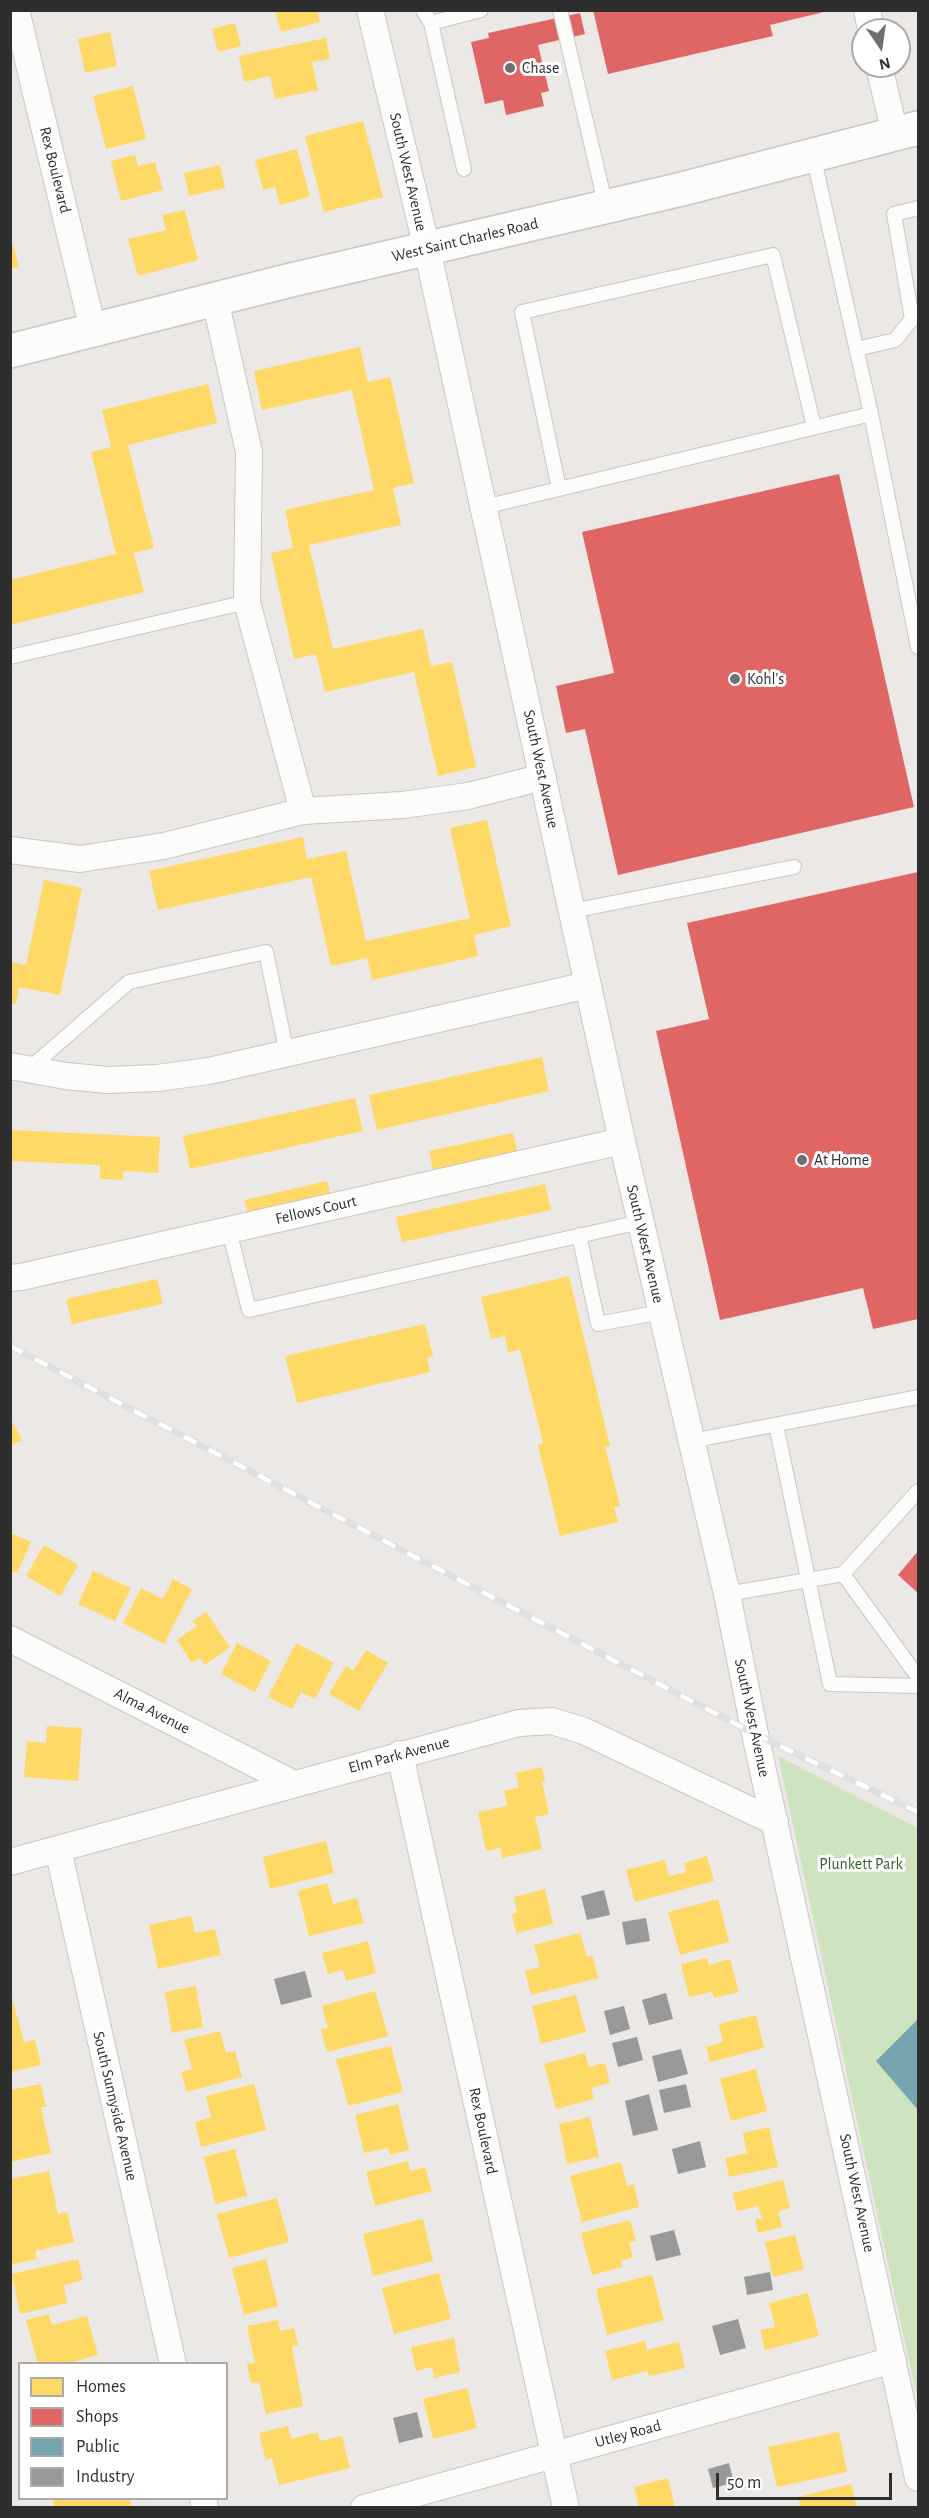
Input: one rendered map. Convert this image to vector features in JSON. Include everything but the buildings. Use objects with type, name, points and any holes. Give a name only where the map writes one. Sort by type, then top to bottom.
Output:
[{"type":"main road","name":"West Saint Charles Road","points":[[10,351],[215,299],[606,207],[907,131]]},
{"type":"street","name":"Rex Boulevard","points":[[16,10],[93,330]]},
{"type":"street","name":"South West Avenue","points":[[374,11],[640,1222],[727,1594],[918,2478]]},
{"type":"street","points":[[884,78],[907,131]]},
{"type":"street","points":[[215,299],[249,452],[247,602],[303,811]]},
{"type":"street","points":[[10,850],[80,859],[165,846],[303,811],[424,802],[468,796],[543,777]]},
{"type":"street","points":[[20,1068],[66,1077],[108,1080],[157,1078],[209,1071],[588,985]]},
{"type":"street","name":"Fellows Court","points":[[10,1278],[622,1141]]},
{"type":"street","name":"Alma Avenue","points":[[10,1639],[294,1784]]},
{"type":"street","name":"Elm Park Avenue","points":[[10,1862],[400,1754],[519,1723],[552,1720],[584,1731],[775,1822]]},
{"type":"street","name":"Rex Boulevard","points":[[400,1754],[566,2508]]},
{"type":"street","name":"South Sunnyside Avenue","points":[[58,1849],[173,2362]]},
{"type":"street","name":"Utley Road","points":[[364,2508],[893,2360]]},
{"type":"lane","points":[[423,10],[430,23],[464,169]]},
{"type":"lane","points":[[430,23],[481,10]]},
{"type":"lane","points":[[560,10],[606,207]]},
{"type":"lane","points":[[813,155],[872,414],[918,647]]},
{"type":"lane","points":[[857,349],[895,340],[912,319],[894,214],[918,208]]},
{"type":"lane","points":[[559,489],[522,312],[772,255],[814,427]]},
{"type":"lane","points":[[484,507],[872,414]]},
{"type":"lane","points":[[10,657],[247,602]]},
{"type":"lane","points":[[572,911],[794,867]]},
{"type":"lane","points":[[20,1068],[129,982],[266,952],[287,1054]]},
{"type":"lane","points":[[229,1230],[249,1310],[640,1222]]},
{"type":"lane","points":[[579,1235],[598,1324],[661,1312]]},
{"type":"lane","points":[[691,1441],[918,1397]]},
{"type":"lane","points":[[776,1425],[830,1684],[918,1686]]},
{"type":"lane","points":[[727,1594],[843,1574],[918,1491]]},
{"type":"lane","points":[[843,1574],[918,1677]]},
{"type":"green space","name":"Plunkett Park","points":[[778,1756],[918,1828],[918,2402]]},
{"type":"railway","points":[[10,1346],[755,1734],[918,1812]]},
{"type":"place","name":"Chase","points":[[510,68]]},
{"type":"place","name":"Kohl's","points":[[735,679]]},
{"type":"place","name":"At Home","points":[[802,1160]]}]
